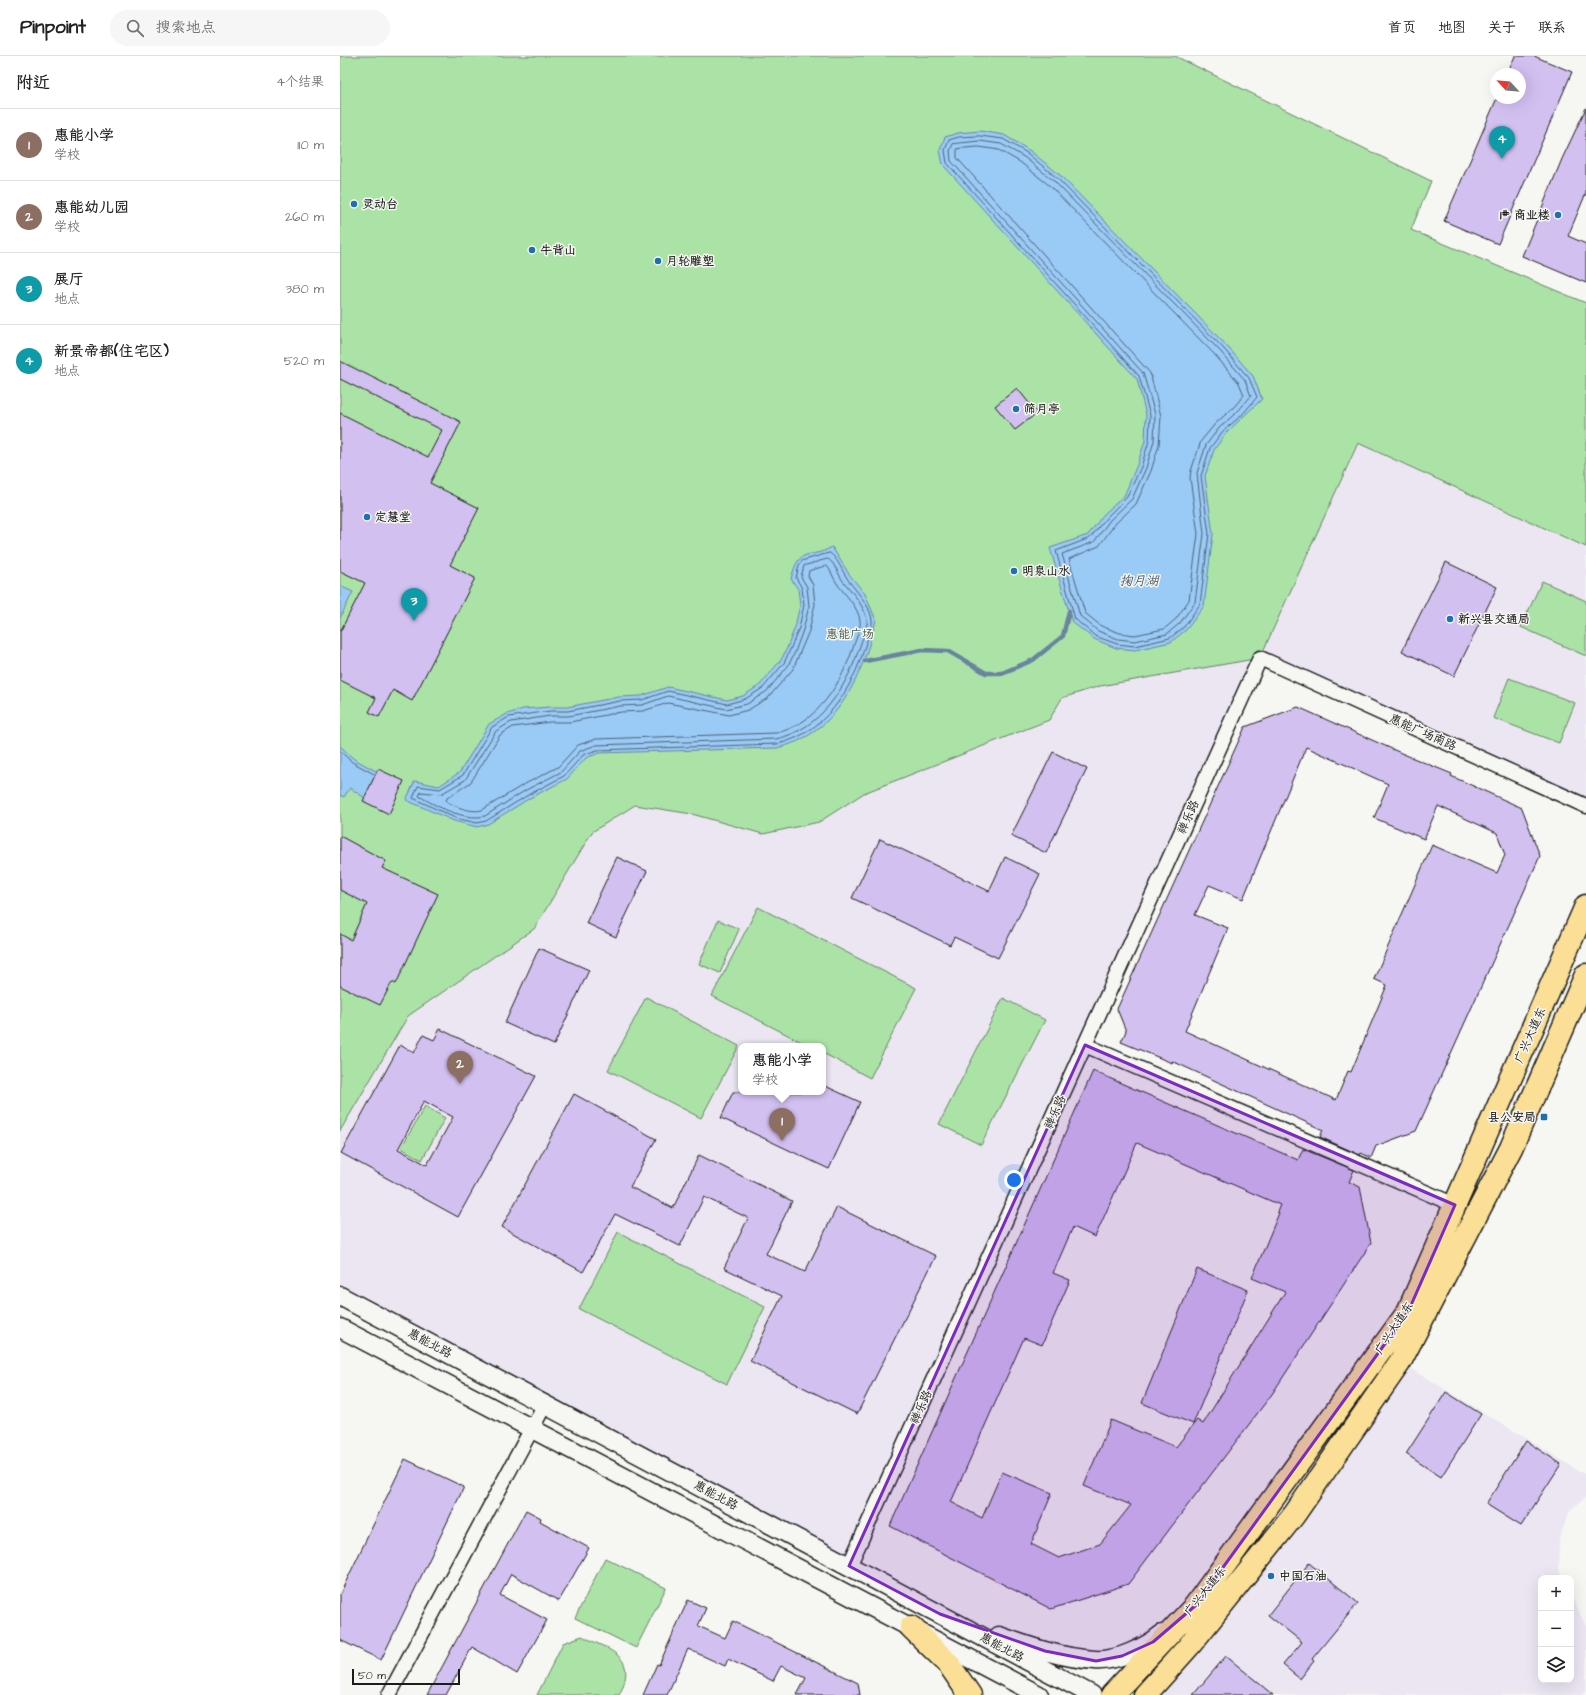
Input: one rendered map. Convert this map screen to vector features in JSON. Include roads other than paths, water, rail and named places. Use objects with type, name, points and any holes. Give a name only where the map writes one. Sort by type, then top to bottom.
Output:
[{"type":"highway","name":"广兴大道东","points":[[1112,1695],[1195,1606],[1408,1312],[1586,906]]},
{"type":"highway","name":"广兴大道东","points":[[1145,1695],[1190,1646],[1294,1515],[1400,1362],[1511,1148],[1586,975]]},
{"type":"highway","points":[[910,1627],[948,1663],[970,1695]]},
{"type":"street","name":"惠能广场南路","points":[[1260,658],[1586,806]]},
{"type":"street","name":"禅乐路","points":[[849,1566],[1260,658]]},
{"type":"street","points":[[1085,1045],[1455,1205]]},
{"type":"street","name":"惠能北路","points":[[340,1296],[1092,1695]]},
{"type":"street","name":"惠能北路","points":[[340,1328],[1039,1695]]},
{"type":"street","points":[[389,1695],[545,1404]]},
{"type":"street","points":[[940,1614],[1045,1651],[1096,1661],[1122,1656],[1153,1642],[1195,1606]]},
{"type":"water","name":"掬月湖","points":[[980,131],[1004,135],[1029,150],[1060,175],[1226,345],[1253,376],[1262,399],[1226,433],[1214,450],[1205,476],[1213,534],[1204,606],[1187,629],[1171,642],[1135,650],[1116,648],[1094,639],[1072,622],[1050,548],[1088,535],[1104,514],[1124,496],[1145,441],[1146,415],[1137,379],[943,165],[940,150],[945,137],[958,133]]},
{"type":"water","points":[[832,547],[849,574],[865,594],[876,620],[864,661],[855,681],[844,699],[832,716],[816,730],[798,741],[777,748],[599,753],[586,758],[567,779],[530,798],[488,824],[477,827],[454,821],[406,800],[415,781],[439,786],[460,772],[489,724],[507,714],[523,709],[567,707],[619,697],[641,696],[668,687],[727,700],[743,696],[760,685],[781,660],[787,648],[795,627],[800,605],[798,589],[791,579],[798,561],[806,555],[824,551]]},
{"type":"water","points":[[340,586],[353,592],[340,618]]},
{"type":"water","points":[[340,746],[354,759],[389,778],[365,798],[350,788],[344,797],[340,795]]},
{"type":"waterway","points":[[865,661],[922,650],[948,651],[986,673],[1002,673],[1033,660],[1063,636],[1069,611]]},
{"type":"place","name":"新景帝都(住宅区)","points":[[1502,159]]},
{"type":"place","name":"灵动台","points":[[354,204]]},
{"type":"place","name":"1# 商业楼","points":[[1558,215]]},
{"type":"place","name":"牛背山","points":[[532,250]]},
{"type":"place","name":"月轮雕塑","points":[[658,261]]},
{"type":"place","name":"筛月亭","points":[[1016,409]]},
{"type":"place","name":"定慧堂","points":[[367,517]]},
{"type":"place","name":"明泉山水","points":[[1014,571]]},
{"type":"place","name":"新兴县交通局","points":[[1450,619]]},
{"type":"place","name":"展厅","points":[[414,621]]},
{"type":"place","name":"惠能幼儿园","points":[[460,1084]]},
{"type":"place","name":"县公安局","points":[[1544,1117]]},
{"type":"place","name":"惠能小学","points":[[782,1141]]},
{"type":"place","name":"中国石油","points":[[1271,1576]]},
{"type":"park label","name":"惠能广场","points":[[850,634]]}]
